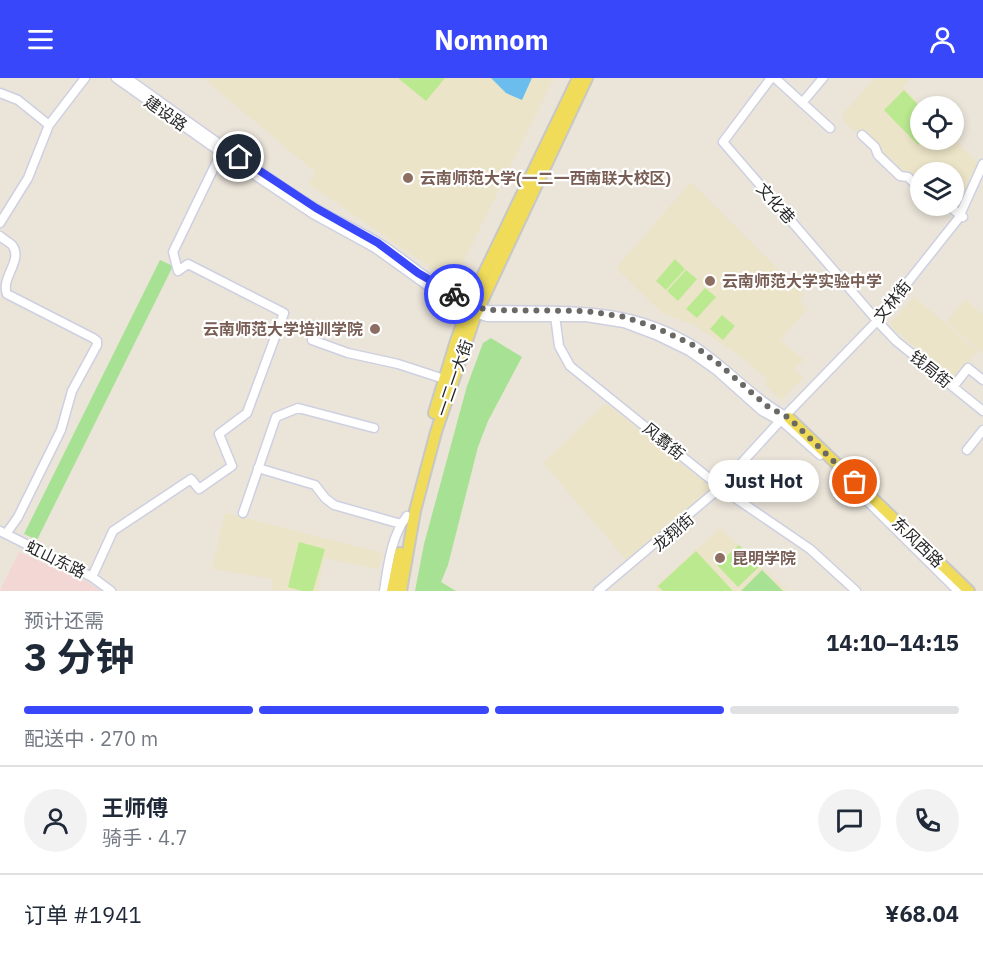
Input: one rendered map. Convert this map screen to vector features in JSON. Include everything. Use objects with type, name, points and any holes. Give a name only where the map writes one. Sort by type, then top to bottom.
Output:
[{"type":"main road","name":"一二一大街","points":[[392,591],[402,546],[404,520],[444,379],[472,309],[578,78]]},
{"type":"main road","name":"一二一大街","points":[[401,591],[415,511],[472,309],[587,78]]},
{"type":"main road","name":"东风西路","points":[[784,420],[969,591]]},
{"type":"street","points":[[0,223],[28,178],[49,124],[85,78]]},
{"type":"street","name":"建设路","points":[[116,78],[313,214],[375,248],[428,286],[487,317],[586,317],[624,324],[656,335],[689,351],[716,370],[762,411],[784,420]]},
{"type":"street","name":"建设路","points":[[127,78],[226,149],[308,203],[378,243],[472,309],[586,311],[625,317],[659,329],[693,345],[784,420]]},
{"type":"street","points":[[773,78],[830,129]]},
{"type":"street","name":"文化巷","points":[[773,78],[723,142],[879,323]]},
{"type":"street","points":[[802,103],[823,78]]},
{"type":"street","points":[[0,93],[18,100],[49,124]]},
{"type":"street","points":[[862,135],[900,176],[910,179]]},
{"type":"street","points":[[92,577],[113,531],[191,479],[199,489],[232,466],[219,434],[247,413],[284,313],[188,264],[178,271],[173,252],[222,153]]},
{"type":"street","name":"文林街","points":[[964,212],[982,179],[983,164]]},
{"type":"street","name":"文林街","points":[[784,420],[879,323],[962,216]]},
{"type":"street","points":[[0,236],[12,245],[14,251],[1,285],[3,290],[93,338],[97,345],[72,391],[62,430],[18,517],[3,533]]},
{"type":"street","name":"风翥街","points":[[555,316],[559,346],[570,366],[722,489],[810,549],[856,591]]},
{"type":"street","name":"钱局街","points":[[879,323],[896,340],[983,411]]},
{"type":"street","points":[[312,340],[348,353],[398,364],[444,379]]},
{"type":"street","points":[[953,387],[968,368],[983,381]]},
{"type":"street","points":[[243,513],[276,417],[298,408],[374,428]]},
{"type":"street","name":"龙翔街","points":[[605,591],[722,489],[784,420]]},
{"type":"street","name":"东风西路","points":[[784,420],[958,591]]},
{"type":"street","points":[[967,450],[983,430]]},
{"type":"street","points":[[258,468],[315,485],[334,505],[404,520],[391,555],[384,591]]},
{"type":"street","name":"龙翔街","points":[[598,591],[722,489]]},
{"type":"street","name":"虹山东路","points":[[3,533],[92,577],[111,591]]},
{"type":"shaded area","name":"云南师范大学(一二一西南联大校区)","points":[[203,78],[554,78],[453,283],[309,184],[315,172]]},
{"type":"shaded area","points":[[875,78],[910,78],[903,87],[912,96],[910,96],[910,150],[964,149],[978,163],[964,198],[964,162],[910,162],[910,183],[846,123],[842,115]]},
{"type":"shaded area","name":"云南师范大学实验中学","points":[[691,182],[804,295],[799,301],[807,309],[780,340],[804,360],[794,368],[803,378],[781,400],[764,384],[767,379],[737,354],[694,325],[662,313],[616,268]]},
{"type":"shaded area","points":[[914,297],[978,351],[953,380],[889,325]]},
{"type":"shaded area","points":[[965,299],[983,315],[983,353],[946,322]]},
{"type":"shaded area","points":[[606,403],[712,488],[627,561],[543,463]]},
{"type":"shaded area","points":[[225,513],[383,553],[378,569],[324,558],[318,591],[272,590],[273,579],[212,569]]},
{"type":"shaded area","name":"昆明学院","points":[[720,528],[788,591],[657,591],[654,588]]},
{"type":"shaded area","points":[[19,552],[86,581],[101,591],[0,591]]},
{"type":"green space","points":[[398,78],[445,78],[426,101]]},
{"type":"green space","points":[[904,90],[910,96],[910,137],[884,110]]},
{"type":"green space","points":[[675,259],[685,269],[666,290],[656,281]]},
{"type":"green space","points":[[160,260],[173,266],[37,540],[24,534]]},
{"type":"green space","points":[[686,270],[697,279],[678,301],[667,291]]},
{"type":"green space","points":[[705,288],[716,297],[697,318],[686,309]]},
{"type":"green space","points":[[722,315],[735,326],[723,340],[710,329]]},
{"type":"green space","points":[[491,338],[522,357],[488,421],[478,447],[448,565],[441,582],[456,591],[415,591],[424,544],[467,386],[483,343]]},
{"type":"green space","points":[[299,542],[325,549],[313,591],[288,587]]},
{"type":"green space","points":[[739,545],[759,567],[738,587],[717,565]]},
{"type":"green space","points":[[696,551],[733,591],[663,591],[658,586]]},
{"type":"green space","points":[[762,570],[783,591],[741,591]]},
{"type":"water","points":[[491,78],[532,78],[522,100],[506,93]]},
{"type":"way so far","points":[[454,294],[473,306],[488,310],[586,311],[625,317],[659,329],[693,345],[767,406],[789,418],[855,482]]},
{"type":"place","name":"云南师范大学(一二一西南联大校区)","points":[[408,178]]},
{"type":"place","name":"云南师范大学实验中学","points":[[710,281]]},
{"type":"place","name":"云南师范大学培训学院","points":[[375,329]]},
{"type":"place","name":"Just Hot","points":[[855,482]]},
{"type":"place","name":"昆明学院","points":[[720,558]]},
{"type":"route","points":[[239,157],[316,208],[389,249],[418,273],[454,294]]}]
